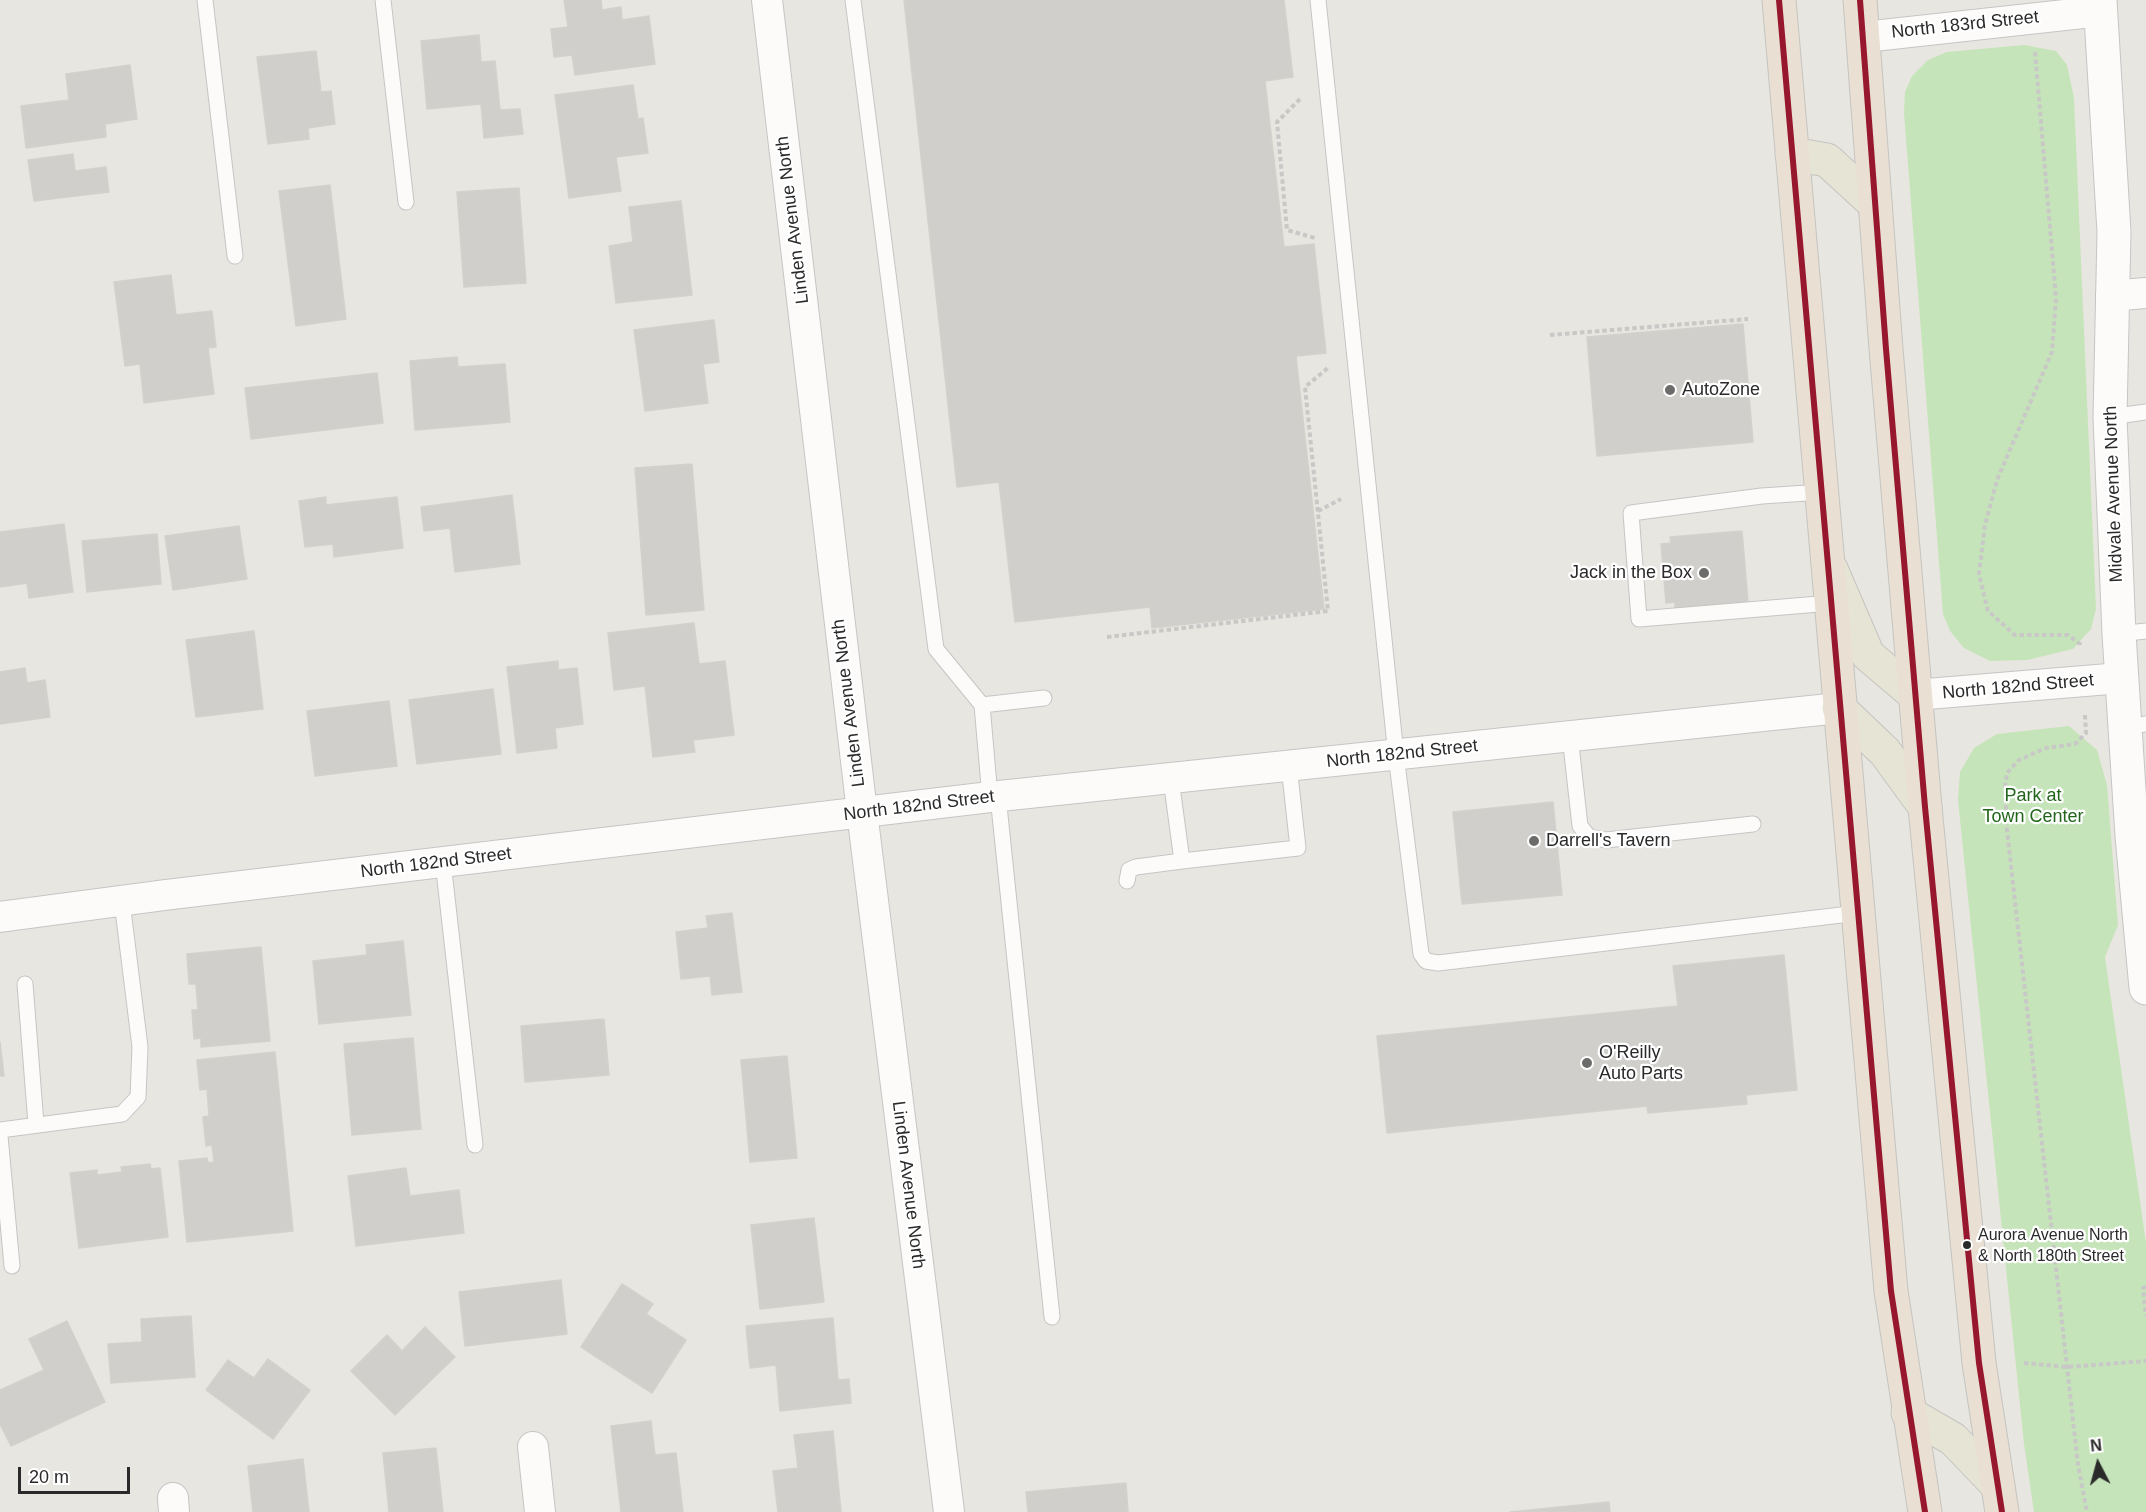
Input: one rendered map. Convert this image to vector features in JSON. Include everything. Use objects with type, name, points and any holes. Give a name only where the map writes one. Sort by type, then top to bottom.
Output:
[{"type":"highway","points":[[1779,0],[1839,708],[1892,1291],[1908,1413],[1925,1512]]},
{"type":"highway","points":[[1860,0],[1925,807],[1978,1352],[2000,1499]]},
{"type":"main road","points":[[1792,154],[1827,160],[1875,204]]},
{"type":"main road","points":[[1828,562],[1868,655],[1915,695]]},
{"type":"main road","points":[[1839,708],[1886,752],[1925,807]]},
{"type":"main road","points":[[1908,1413],[1953,1439],[2000,1499]]},
{"type":"street","name":"Linden Avenue North","points":[[767,0],[861,812],[949,1512]]},
{"type":"street","name":"North 183rd Street","points":[[1864,37],[2101,5]]},
{"type":"street","name":"Midvale Avenue North","points":[[2101,5],[2114,232],[2110,417],[2133,633],[2121,678],[2135,725],[2146,988]]},
{"type":"street","points":[[2111,296],[2146,293]]},
{"type":"street","name":"North 182nd Street","points":[[1915,695],[2121,678]]},
{"type":"street","name":"North 182nd Street","points":[[0,917],[165,895],[861,812],[1839,708]]},
{"type":"street","points":[[533,1447],[540,1512]]},
{"type":"lane","points":[[205,0],[235,256]]},
{"type":"lane","points":[[383,0],[406,202]]},
{"type":"lane","points":[[854,0],[936,649],[982,705],[1052,1317]]},
{"type":"lane","points":[[1318,0],[1396,755],[1421,954],[1426,961],[1437,963],[1858,914]]},
{"type":"lane","points":[[2110,417],[2146,412]]},
{"type":"lane","points":[[1822,492],[1762,496],[1631,513],[1638,619],[1831,603]]},
{"type":"lane","points":[[982,705],[1044,698]]},
{"type":"lane","points":[[1570,736],[1580,826],[1589,837],[1606,840],[1753,824]]},
{"type":"lane","points":[[1127,881],[1129,870],[1136,867],[1298,848],[1289,766]]},
{"type":"lane","points":[[1171,779],[1182,861]]},
{"type":"lane","points":[[443,862],[475,1145]]},
{"type":"lane","points":[[0,1130],[122,1114],[138,1097],[140,1047],[122,902]]},
{"type":"lane","points":[[25,984],[36,1125]]},
{"type":"lane","points":[[0,1136],[12,1266]]},
{"type":"path","points":[[2034,41],[2056,298],[2052,352],[1997,480],[1985,525],[1979,574],[1988,610],[2015,635],[2068,635],[2080,644]]},
{"type":"path","points":[[1301,98],[1277,122],[1287,230],[1318,239]]},
{"type":"path","points":[[1550,335],[1685,327],[1748,319]]},
{"type":"path","points":[[1107,637],[1328,611],[1305,387],[1331,365]]},
{"type":"path","points":[[2086,733],[2075,744],[2046,748],[2019,760],[2007,773],[2005,787],[2007,830],[2078,1465],[2087,1512]]},
{"type":"path","points":[[2146,1287],[2143,1288],[2146,1316]]},
{"type":"path","points":[[2024,1363],[2067,1367],[2146,1361]]},
{"type":"green space","points":[[2024,45],[2056,51],[2067,65],[2074,98],[2096,609],[2091,629],[2073,649],[2027,660],[1990,661],[1964,648],[1950,631],[1943,614],[1904,113],[1905,92],[1912,76],[1928,60],[1947,52]]},
{"type":"green space","name":"Park at Town Center","points":[[2069,726],[2097,750],[2107,785],[2118,925],[2105,957],[2146,1243],[2146,1512],[2034,1512],[2024,1444],[1958,800],[1960,772],[1974,748],[1997,734]]},
{"type":"building","points":[[564,0],[601,0],[602,10],[621,7],[622,20],[649,16],[655,64],[575,75],[572,55],[554,57],[551,29],[568,27]]},
{"type":"building","points":[[904,0],[1284,0],[1293,77],[1265,81],[1284,247],[1314,244],[1326,353],[1296,356],[1324,609],[1152,628],[1150,607],[1015,622],[999,482],[957,487]]},
{"type":"building","points":[[479,35],[481,62],[495,61],[500,110],[520,109],[523,134],[484,138],[481,104],[427,109],[421,41]]},
{"type":"building","points":[[316,51],[321,92],[331,91],[335,124],[308,128],[309,139],[268,144],[257,57]]},
{"type":"building","points":[[130,65],[137,119],[105,124],[106,137],[26,148],[21,106],[69,100],[66,74]]},
{"type":"building","points":[[633,85],[638,119],[643,118],[648,153],[616,157],[621,191],[569,198],[555,95]]},
{"type":"building","points":[[73,154],[75,171],[106,167],[109,192],[34,201],[28,160]]},
{"type":"building","points":[[330,185],[346,319],[296,326],[279,191]]},
{"type":"building","points":[[519,188],[526,283],[464,287],[457,192]]},
{"type":"building","points":[[681,201],[692,295],[616,303],[609,246],[633,242],[629,207]]},
{"type":"building","points":[[171,275],[176,315],[212,311],[216,347],[208,348],[214,394],[144,403],[140,364],[125,366],[114,282]]},
{"type":"building","points":[[714,320],[719,362],[703,364],[708,403],[645,411],[634,330]]},
{"type":"building","name":"AutoZone","points":[[1743,324],[1753,442],[1597,456],[1587,337]]},
{"type":"building","points":[[457,357],[458,367],[505,364],[510,422],[415,430],[410,361]]},
{"type":"building","points":[[377,373],[383,423],[251,439],[245,388]]},
{"type":"building","points":[[692,464],[704,610],[646,615],[635,468]]},
{"type":"building","points":[[512,495],[520,564],[455,572],[450,528],[424,531],[421,507]]},
{"type":"building","points":[[326,497],[326,505],[397,497],[403,548],[334,557],[333,544],[305,547],[299,501]]},
{"type":"building","points":[[64,524],[73,592],[29,598],[27,583],[0,587],[0,532]]},
{"type":"building","points":[[239,526],[247,579],[173,590],[165,536]]},
{"type":"building","name":"Jack in the Box","points":[[1742,531],[1748,602],[1675,609],[1675,602],[1666,603],[1661,544],[1671,543],[1670,537]]},
{"type":"building","points":[[157,534],[161,584],[87,592],[82,541]]},
{"type":"building","points":[[694,623],[699,664],[725,661],[734,735],[693,740],[695,752],[653,757],[645,686],[614,690],[608,633]]},
{"type":"building","points":[[254,631],[263,709],[196,717],[186,640]]},
{"type":"building","points":[[558,661],[558,670],[577,668],[583,724],[555,728],[557,748],[517,753],[507,667]]},
{"type":"building","points":[[25,668],[27,683],[45,680],[50,717],[0,724],[0,672]]},
{"type":"building","points":[[493,689],[501,754],[417,764],[409,700]]},
{"type":"building","points":[[389,701],[397,766],[315,776],[307,711]]},
{"type":"building","points":[[1553,802],[1562,895],[1462,904],[1453,812]]},
{"type":"building","points":[[732,913],[742,992],[712,995],[710,976],[681,979],[676,932],[708,928],[706,916]]},
{"type":"building","points":[[403,941],[411,1015],[319,1024],[313,961],[367,955],[366,945]]},
{"type":"building","points":[[261,947],[270,1041],[201,1047],[201,1038],[194,1039],[192,1010],[198,1010],[196,984],[189,984],[187,954]]},
{"type":"building","name":"O'Reilly Auto Parts","points":[[1784,955],[1797,1090],[1746,1095],[1747,1104],[1648,1113],[1647,1106],[1387,1133],[1377,1036],[1678,1006],[1673,966]]},
{"type":"building","points":[[604,1019],[609,1075],[525,1082],[521,1026]]},
{"type":"building","points":[[413,1038],[421,1129],[352,1135],[344,1044]]},
{"type":"building","points":[[0,1042],[4,1076],[0,1076]]},
{"type":"building","points":[[275,1052],[293,1231],[187,1242],[179,1161],[207,1158],[208,1163],[214,1162],[212,1145],[206,1146],[203,1117],[209,1116],[207,1089],[200,1090],[197,1060]]},
{"type":"building","points":[[787,1056],[797,1158],[750,1162],[741,1060]]},
{"type":"building","points":[[150,1164],[151,1169],[160,1168],[168,1237],[79,1248],[70,1173],[97,1170],[97,1175],[122,1172],[121,1167]]},
{"type":"building","points":[[406,1168],[410,1196],[459,1190],[464,1233],[356,1246],[348,1176]]},
{"type":"building","points":[[814,1218],[824,1302],[760,1309],[751,1225]]},
{"type":"building","points":[[561,1280],[567,1334],[465,1346],[459,1292]]},
{"type":"building","points":[[622,1284],[653,1304],[646,1314],[686,1340],[652,1393],[581,1347]]},
{"type":"building","points":[[191,1316],[195,1377],[111,1383],[108,1344],[142,1342],[141,1319]]},
{"type":"building","points":[[833,1318],[838,1380],[849,1379],[851,1403],[780,1411],[776,1365],[750,1368],[746,1326]]},
{"type":"building","points":[[67,1321],[105,1402],[11,1446],[0,1424],[0,1390],[44,1370],[29,1339]]},
{"type":"building","points":[[425,1327],[455,1357],[395,1415],[351,1371],[387,1335],[402,1351]]},
{"type":"building","points":[[268,1359],[310,1390],[273,1439],[206,1390],[228,1360],[254,1378]]},
{"type":"building","points":[[651,1421],[655,1455],[676,1453],[683,1512],[621,1512],[611,1426]]},
{"type":"building","points":[[833,1431],[841,1512],[778,1512],[773,1471],[798,1468],[794,1435]]},
{"type":"building","points":[[436,1448],[443,1512],[389,1512],[383,1453]]},
{"type":"building","points":[[303,1459],[309,1512],[253,1512],[248,1466]]},
{"type":"building","points":[[1126,1483],[1128,1512],[1028,1512],[1026,1492]]},
{"type":"building","points":[[1609,1502],[1610,1512],[1510,1512]]},
{"type":"transit line","points":[[1779,0],[1891,1291],[1925,1512]]},
{"type":"transit line","points":[[1860,0],[1886,349],[1925,807],[1979,1363],[2002,1512]]},
{"type":"place","name":"AutoZone","points":[[1670,390]]},
{"type":"place","name":"Jack in the Box","points":[[1704,573]]},
{"type":"place","name":"Darrell's Tavern","points":[[1534,841]]},
{"type":"place","name":"O'Reilly Auto Parts","points":[[1587,1063]]},
{"type":"place","name":"Aurora Avenue North & North 180th Street","points":[[1967,1245]]}]
